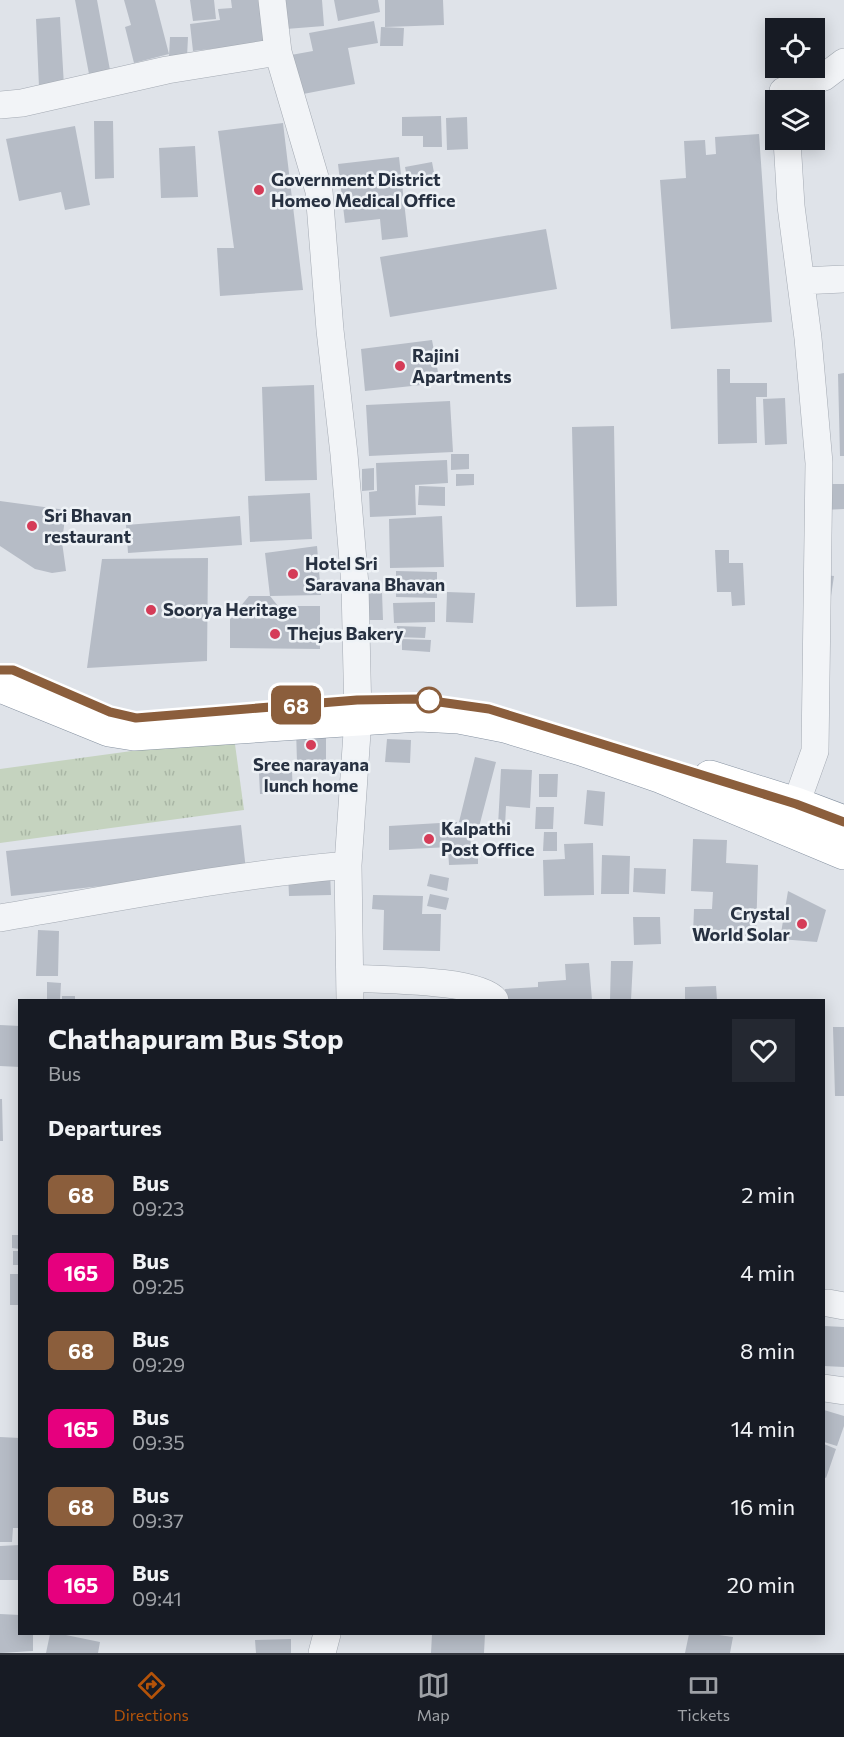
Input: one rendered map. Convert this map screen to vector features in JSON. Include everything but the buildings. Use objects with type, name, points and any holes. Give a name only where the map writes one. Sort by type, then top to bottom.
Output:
[{"type":"highway","points":[[0,670],[13,670],[110,712],[136,718],[357,709],[459,717],[505,726],[662,777],[844,853]]},
{"type":"highway","points":[[0,680],[8,689],[109,730],[134,734],[357,709],[418,699],[489,709],[796,804],[844,822]]},
{"type":"street","points":[[272,0],[278,52],[319,191],[355,585],[357,709],[348,866],[350,989],[459,985],[478,989],[493,999]]},
{"type":"street","points":[[0,105],[166,70],[278,52]]},
{"type":"street","points":[[786,90],[824,77],[844,62]]},
{"type":"street","points":[[788,150],[791,206],[808,338],[819,463],[815,751],[796,804]]},
{"type":"street","points":[[801,281],[844,279]]},
{"type":"street","points":[[0,918],[289,870],[348,866]]},
{"type":"street","points":[[825,1388],[844,1391]]},
{"type":"street","points":[[322,1653],[327,1635]]},
{"type":"green space","points":[[234,737],[244,810],[0,843],[0,769]]},
{"type":"bus line","name":"68","points":[[0,670],[13,670],[110,712],[136,718],[357,700],[418,699],[469,705],[489,709],[796,804],[844,822]]},
{"type":"place","name":"Government District Homeo Medical Office","points":[[259,190]]},
{"type":"place","name":"Rajini Apartments","points":[[400,366]]},
{"type":"place","name":"Sri Bhavan restaurant","points":[[32,526]]},
{"type":"place","name":"Hotel Sri Saravana Bhavan","points":[[293,574]]},
{"type":"place","name":"Soorya Heritage","points":[[151,610]]},
{"type":"place","name":"Thejus Bakery","points":[[275,634]]},
{"type":"place","name":"Sree narayana lunch home","points":[[311,745]]},
{"type":"place","name":"Kalpathi Post Office","points":[[429,839]]},
{"type":"place","name":"Crystal World Solar","points":[[802,924]]}]
